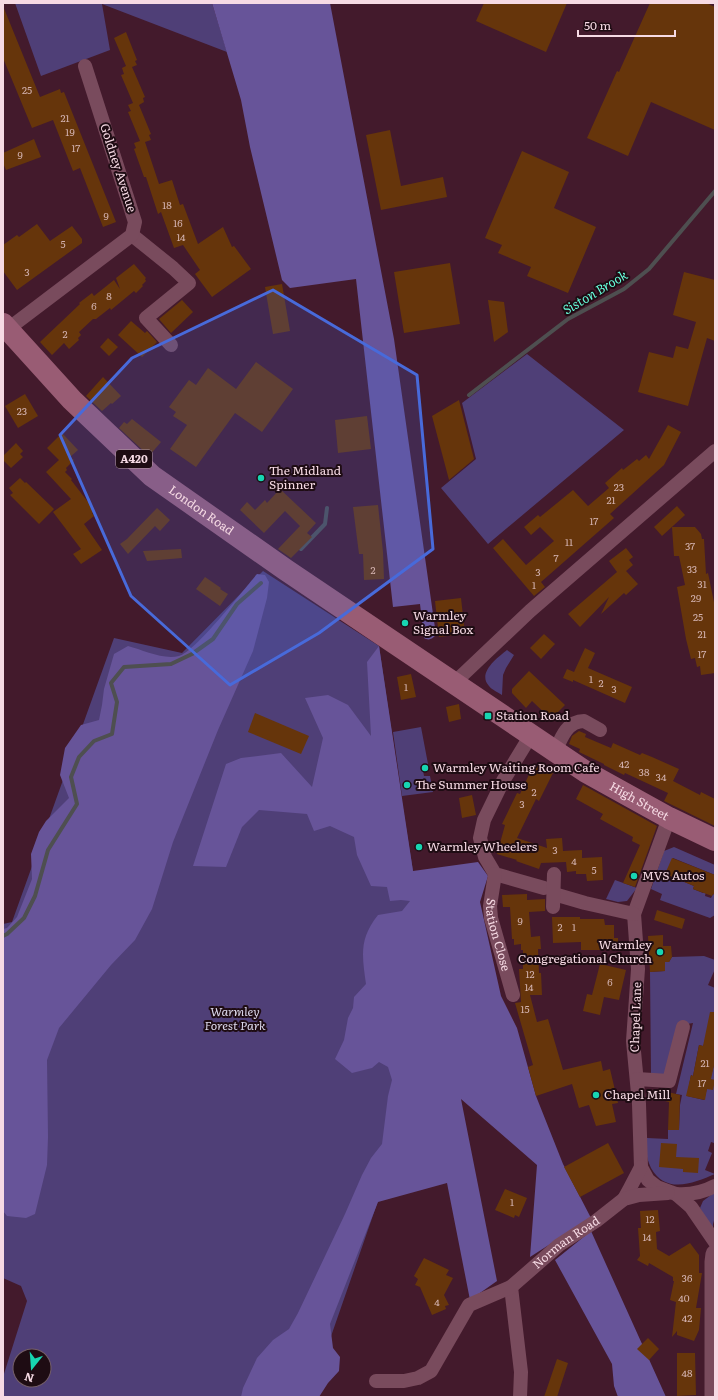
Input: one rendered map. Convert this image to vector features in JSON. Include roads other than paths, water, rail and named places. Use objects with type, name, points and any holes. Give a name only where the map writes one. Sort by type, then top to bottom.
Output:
[{"type":"main road","name":"London Road","points":[[5,326],[72,400],[152,476],[286,570],[426,665]]},
{"type":"main road","name":"High Street","points":[[426,665],[586,772],[669,818],[715,840]]},
{"type":"street","name":"Goldney Avenue","points":[[86,66],[135,222],[132,235]]},
{"type":"street","points":[[5,326],[132,235],[173,268],[188,284],[146,318],[171,345]]},
{"type":"street","points":[[454,683],[530,611],[715,451]]},
{"type":"street","points":[[555,752],[566,730],[572,724],[584,721],[600,730]]},
{"type":"street","points":[[531,735],[503,781],[484,820],[480,838],[484,857],[495,874],[550,896],[634,914]]},
{"type":"street","name":"Chapel Lane","points":[[641,1167],[639,1104],[633,1041],[638,969],[634,914],[669,818]]},
{"type":"street","name":"Station Close","points":[[495,874],[490,906],[491,918],[513,995]]},
{"type":"street","points":[[550,896],[554,874]]},
{"type":"street","points":[[637,1079],[669,1081],[683,1027]]},
{"type":"street","points":[[641,1167],[648,1180],[657,1187],[674,1193],[691,1195],[705,1192],[715,1186]]},
{"type":"street","name":"Norman Road","points":[[624,1199],[641,1167]]},
{"type":"street","points":[[674,1193],[691,1207],[715,1242]]},
{"type":"street","name":"Norman Road","points":[[376,1381],[404,1381],[418,1378],[431,1370],[469,1305],[506,1289],[559,1246],[596,1221],[624,1199],[639,1195],[674,1193]]},
{"type":"street","points":[[714,1397],[715,1254]]},
{"type":"street","points":[[506,1289],[521,1372],[520,1397]]},
{"type":"waterway","name":"Siston Brook","points":[[469,395],[568,319],[624,289],[649,269],[715,191]]},
{"type":"waterway","name":"Siston Brook","points":[[301,549],[325,524],[327,508]]},
{"type":"waterway","name":"Siston Brook","points":[[3,936],[24,918],[35,896],[48,850],[77,804],[71,777],[79,757],[94,741],[112,734],[117,702],[111,683],[124,667],[171,664],[192,654],[213,639],[237,604],[261,583]]},
{"type":"place","name":"The Midland Spinner","points":[[261,478]]},
{"type":"place","name":"Warmley Signal Box","points":[[405,623]]},
{"type":"place","name":"Station Road","points":[[488,716]]},
{"type":"place","name":"Warmley Waiting Room Cafe","points":[[425,768]]},
{"type":"place","name":"The Summer House","points":[[407,785]]},
{"type":"place","name":"Warmley Wheelers","points":[[419,847]]},
{"type":"place","name":"MVS Autos","points":[[634,876]]},
{"type":"place","name":"Warmley Congregational Church","points":[[660,952]]},
{"type":"place","name":"Chapel Mill","points":[[596,1095]]},
{"type":"park label","name":"Warmley Forest Park","points":[[235,1019]]}]
